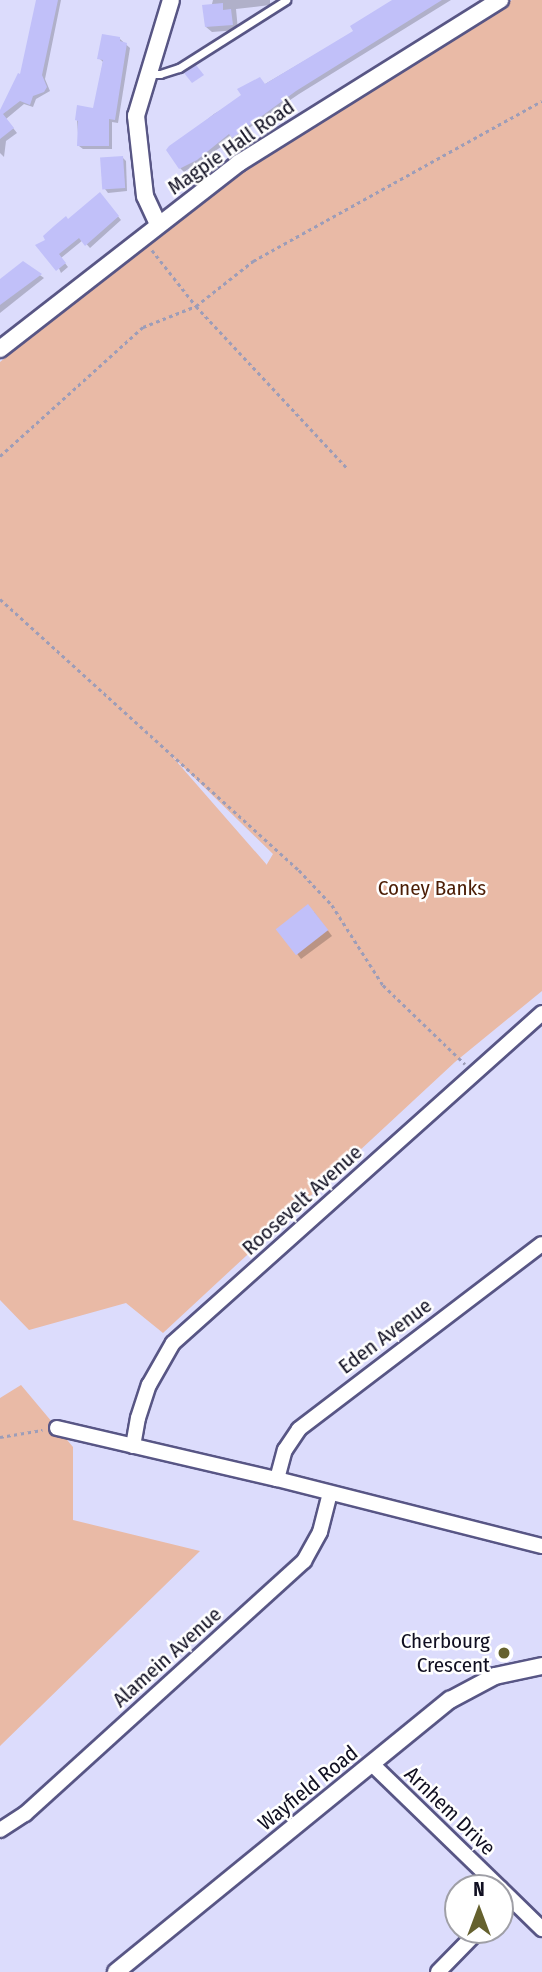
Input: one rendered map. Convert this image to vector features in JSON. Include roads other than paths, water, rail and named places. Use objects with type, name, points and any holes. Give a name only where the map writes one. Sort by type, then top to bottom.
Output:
[{"type":"street","points":[[158,224],[145,196],[136,130],[138,104],[171,0]]},
{"type":"street","name":"Magpie Hall Road","points":[[0,349],[143,235],[239,163],[500,0]]},
{"type":"street","name":"Roosevelt Avenue","points":[[133,1446],[146,1392],[173,1343],[542,1013]]},
{"type":"street","name":"Eden Avenue","points":[[277,1479],[285,1450],[299,1429],[542,1244]]},
{"type":"street","points":[[57,1428],[277,1479],[542,1546]]},
{"type":"street","name":"Alamein Avenue","points":[[0,1830],[25,1814],[304,1561],[320,1532],[330,1493]]},
{"type":"street","name":"Wayfield Road","points":[[116,1972],[464,1691],[508,1672],[542,1666]]},
{"type":"street","name":"Arnhem Drive","points":[[372,1764],[480,1874]]},
{"type":"street","name":"Arnhem Drive","points":[[514,1906],[542,1929]]},
{"type":"street","points":[[438,1972],[465,1944]]},
{"type":"lane","points":[[148,74],[160,74],[179,68],[286,0]]},
{"type":"place","name":"Cherbourg Crescent","points":[[504,1653]]},
{"type":"park label","name":"Coney Banks","points":[[432,888]]}]
